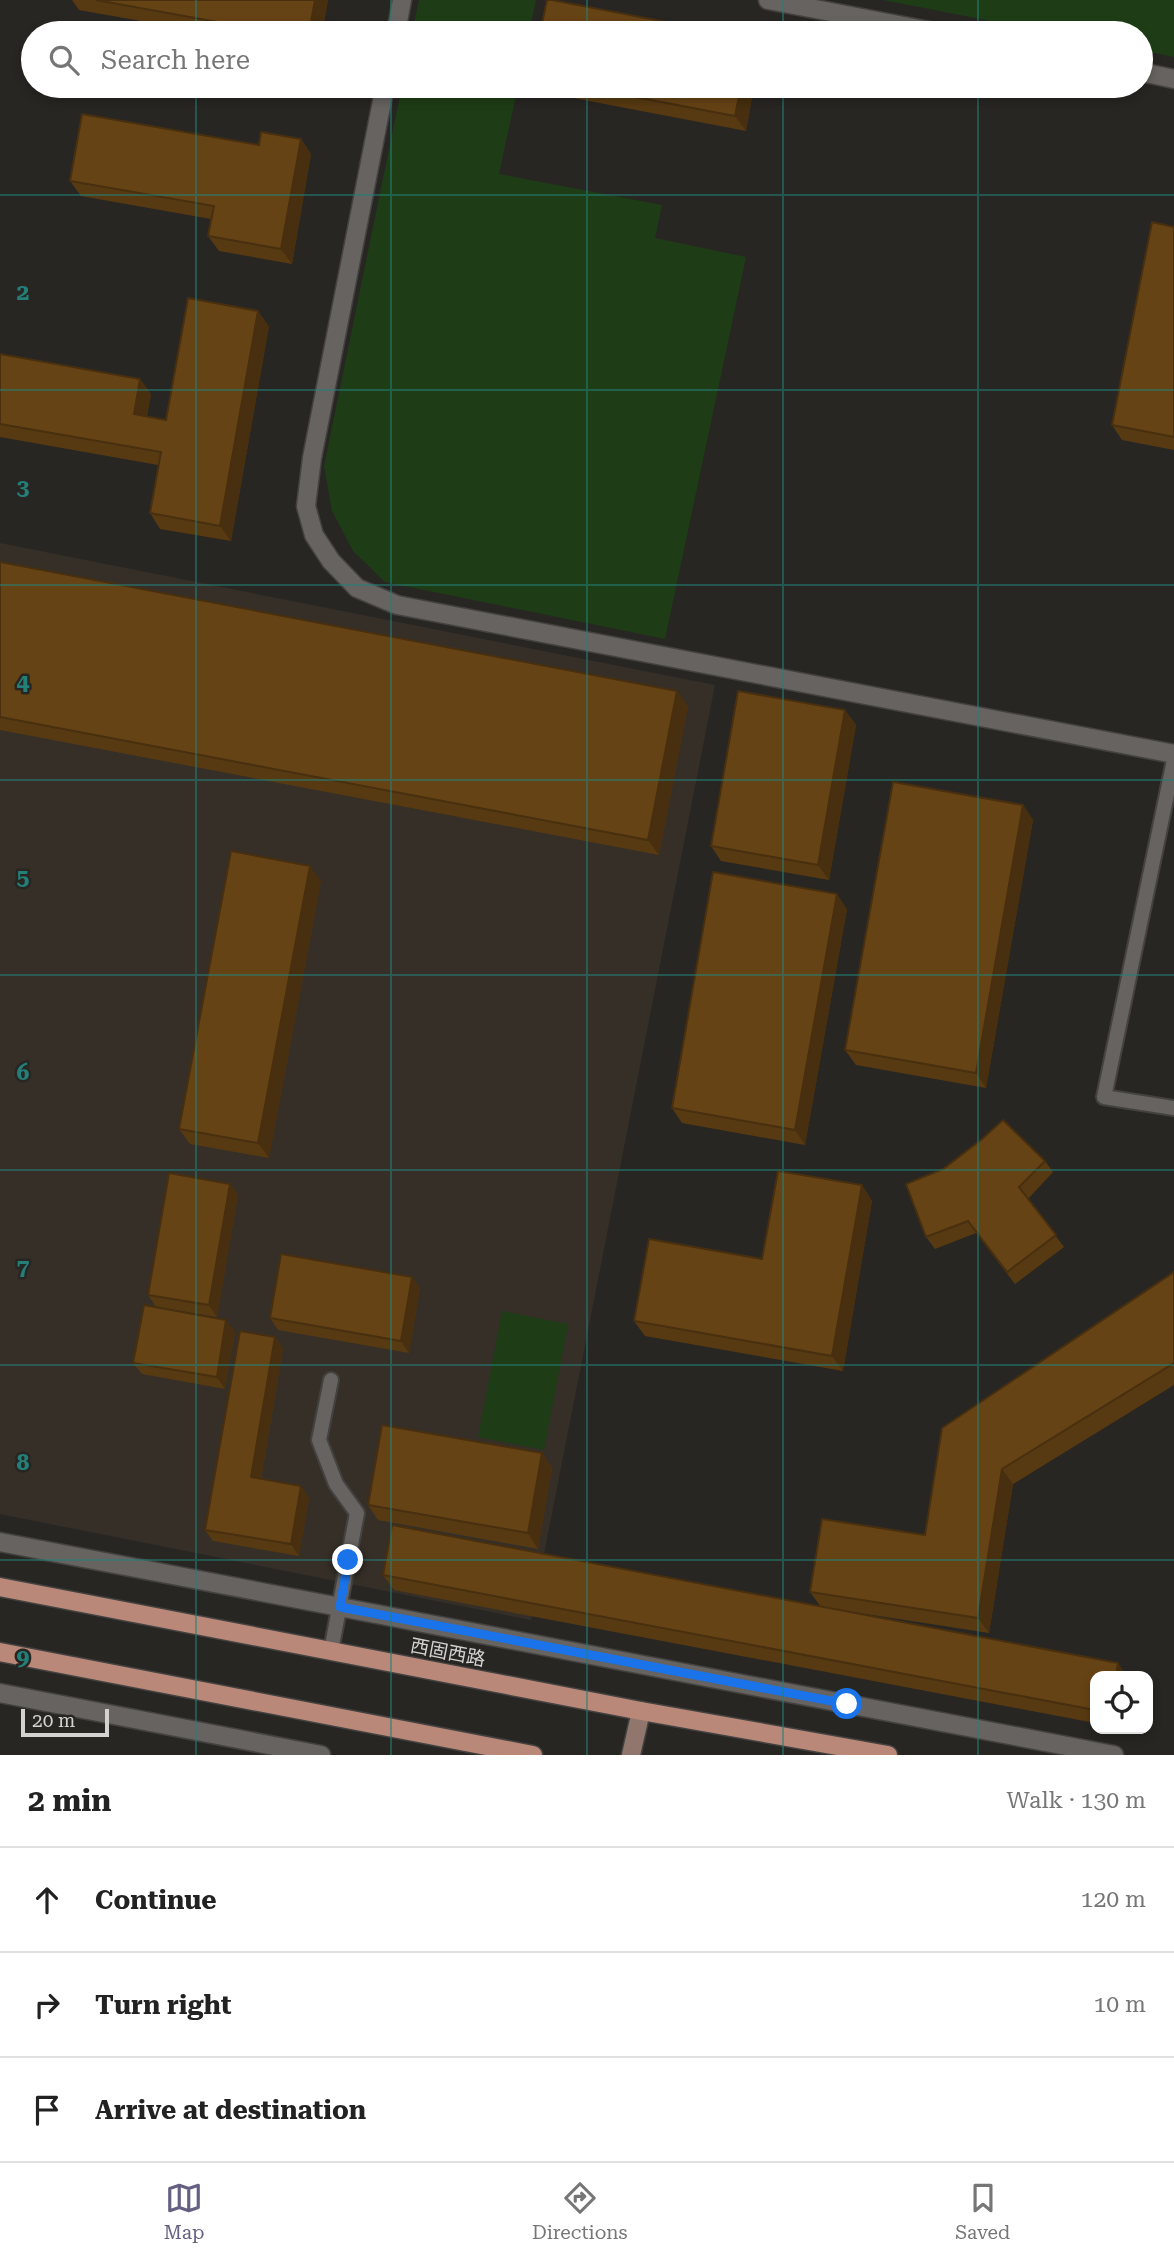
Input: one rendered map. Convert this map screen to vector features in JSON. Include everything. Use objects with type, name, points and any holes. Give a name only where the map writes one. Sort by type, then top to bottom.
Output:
[{"type":"main road","name":"西固西路","points":[[0,1587],[641,1711],[888,1755]]},
{"type":"main road","points":[[0,1652],[533,1755]]},
{"type":"street","points":[[398,21],[402,0]]},
{"type":"street","points":[[768,0],[877,21]]},
{"type":"street","points":[[1153,75],[1174,79]]},
{"type":"street","points":[[383,98],[315,444],[306,506],[314,535],[331,561],[357,588],[397,605],[1174,754]]},
{"type":"street","points":[[0,1542],[1114,1755]]},
{"type":"street","points":[[0,1693],[321,1755]]},
{"type":"street","points":[[631,1755],[641,1711]]},
{"type":"lane","points":[[1174,760],[1104,1097],[1174,1108]]},
{"type":"lane","points":[[331,1380],[319,1440],[336,1485],[357,1513],[331,1651]]},
{"type":"shaded area","points":[[0,543],[715,685],[531,1620],[0,1514]]},
{"type":"green space","points":[[419,0],[536,0],[532,21],[415,21]]},
{"type":"green space","points":[[883,0],[1174,0],[1174,57],[1153,53],[1153,21],[991,21]]},
{"type":"green space","points":[[400,98],[515,98],[499,174],[662,205],[655,238],[746,257],[665,639],[385,582],[353,551],[332,511],[324,466]]},
{"type":"green space","points":[[502,1311],[568,1324],[544,1450],[478,1437]]},
{"type":"building","points":[[96,0],[315,0],[311,21],[212,21]]},
{"type":"building","points":[[547,0],[552,0],[661,21],[543,21]]},
{"type":"building","points":[[640,98],[739,98],[735,116]]},
{"type":"building","points":[[82,114],[259,145],[261,132],[301,139],[281,249],[208,236],[214,206],[70,181]]},
{"type":"building","points":[[1152,222],[1174,227],[1174,437],[1112,425]]},
{"type":"building","points":[[188,298],[258,311],[220,526],[150,513],[161,452],[0,424],[0,354],[140,379],[134,414],[166,420]]},
{"type":"building","points":[[0,562],[677,691],[648,840],[0,717]]},
{"type":"building","points":[[738,691],[845,710],[818,865],[711,846]]},
{"type":"building","points":[[893,782],[1023,805],[976,1073],[845,1050]]},
{"type":"building","points":[[231,851],[310,866],[258,1143],[179,1129]]},
{"type":"building","points":[[713,872],[837,894],[795,1130],[672,1108]]},
{"type":"building","points":[[1003,1120],[1045,1161],[1019,1187],[1056,1235],[1007,1272],[968,1221],[926,1237],[906,1184],[943,1169]]},
{"type":"building","points":[[778,1171],[862,1185],[832,1356],[634,1321],[649,1239],[762,1259]]},
{"type":"building","points":[[169,1173],[230,1184],[209,1305],[148,1295]]},
{"type":"building","points":[[281,1254],[412,1277],[401,1341],[270,1318]]},
{"type":"building","points":[[1174,1272],[1174,1363],[1002,1469],[978,1618],[810,1592],[822,1519],[925,1535],[942,1428]]},
{"type":"building","points":[[144,1305],[226,1320],[217,1377],[133,1363]]},
{"type":"building","points":[[240,1331],[275,1337],[251,1477],[301,1486],[291,1544],[205,1530]]},
{"type":"building","points":[[382,1425],[542,1453],[528,1533],[368,1505]]},
{"type":"building","points":[[392,1525],[1118,1663],[1117,1671],[1090,1671],[1090,1709],[383,1575]]},
{"type":"route","points":[[348,1560],[340,1607],[847,1704]]}]
